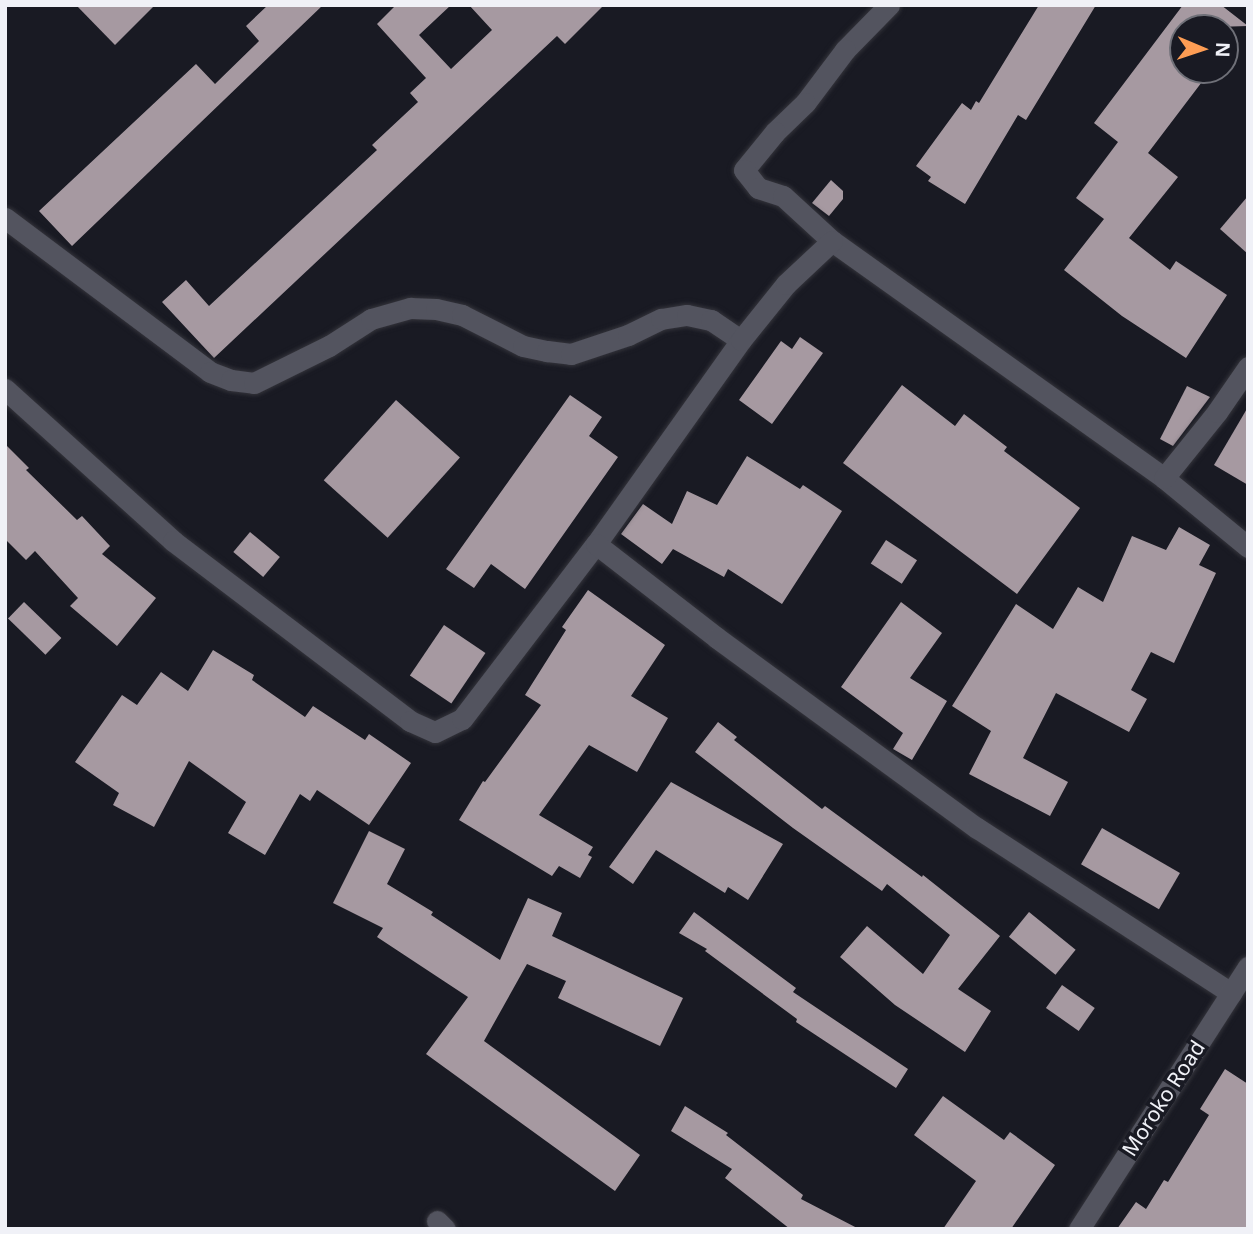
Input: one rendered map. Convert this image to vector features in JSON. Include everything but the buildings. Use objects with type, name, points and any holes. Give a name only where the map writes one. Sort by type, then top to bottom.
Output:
[{"type":"street","points":[[889,5],[845,50],[805,103],[775,132],[744,170],[758,188],[783,196],[832,241],[1164,478],[1248,547]]},
{"type":"street","points":[[5,218],[210,372],[231,380],[254,383],[329,346],[371,319],[410,308],[436,309],[462,315],[523,345],[571,354],[628,335],[661,319],[687,315],[711,320],[741,340]]},
{"type":"street","points":[[5,389],[173,541],[410,721],[436,733],[462,719],[596,544],[741,340],[786,284],[832,241]]},
{"type":"street","points":[[1164,478],[1217,412],[1248,367]]},
{"type":"street","points":[[596,544],[717,638],[977,828],[1231,993]]},
{"type":"street","name":"Moroko Road","points":[[1079,1229],[1248,967]]}]
